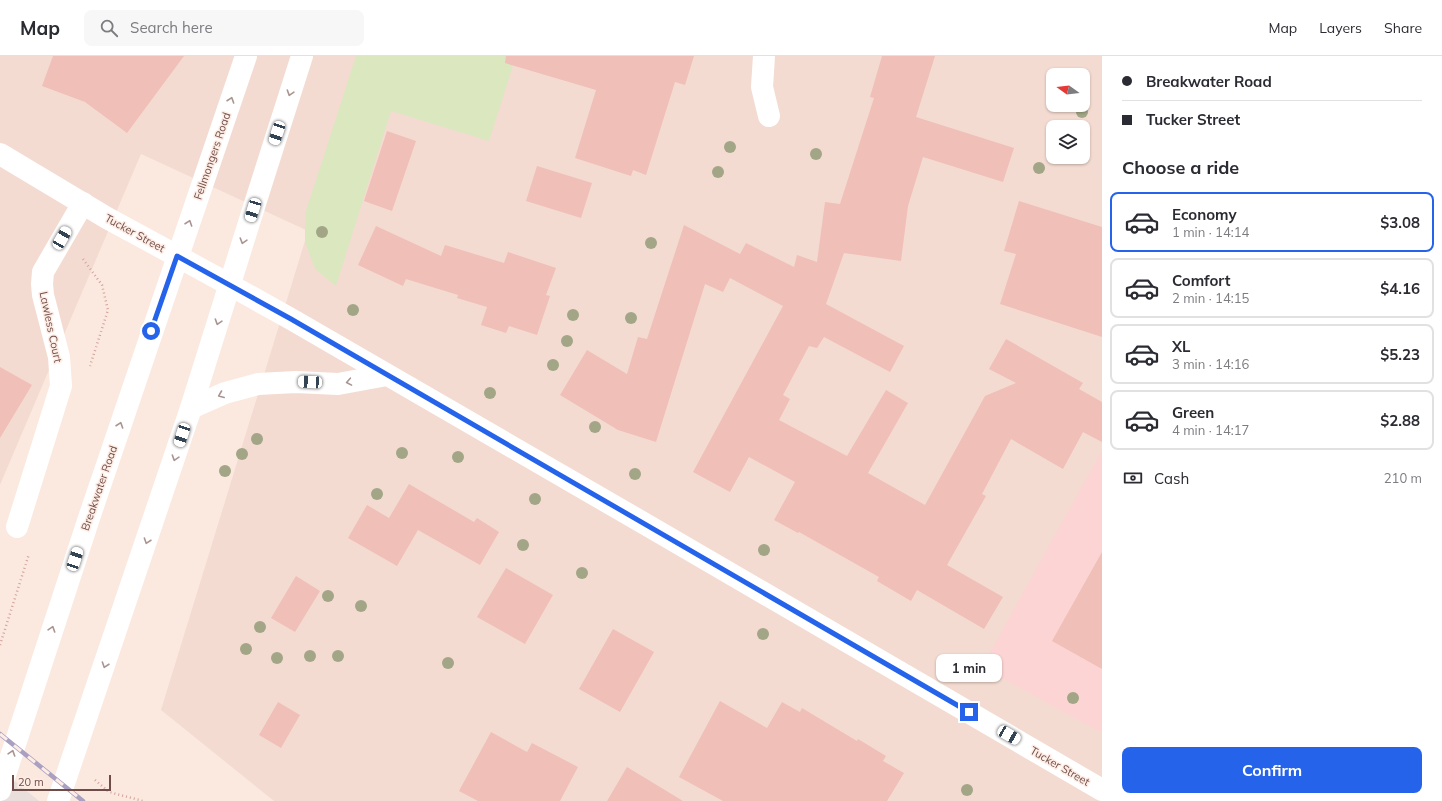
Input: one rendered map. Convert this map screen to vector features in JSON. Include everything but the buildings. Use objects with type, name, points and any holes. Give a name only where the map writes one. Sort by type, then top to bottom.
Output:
[{"type":"street","name":"Fellmongers Road","points":[[177,256],[246,56]]},
{"type":"street","points":[[58,801],[191,408],[302,56]]},
{"type":"street","points":[[764,56],[762,86],[769,116]]},
{"type":"street","name":"Tucker Street","points":[[0,154],[83,203],[387,375],[1102,790]]},
{"type":"street","name":"Lawless Court","points":[[17,527],[61,386],[59,357],[43,295],[43,272],[83,203]]},
{"type":"street","name":"Breakwater Road","points":[[0,790],[177,256]]},
{"type":"street","points":[[191,408],[225,393],[258,384],[296,382],[338,384],[387,375]]},
{"type":"path","points":[[0,644],[31,547]]},
{"type":"shaded area","points":[[0,56],[1102,56],[1102,801],[274,801],[161,710],[308,231],[141,154],[0,485]]},
{"type":"shaded area","points":[[1102,450],[1102,733],[982,667]]},
{"type":"shaded area","points":[[0,769],[39,801],[0,801]]},
{"type":"green space","points":[[356,56],[516,56],[489,141],[391,111],[336,286],[315,269],[305,242],[305,214]]},
{"type":"railway","points":[[0,734],[83,801]]},
{"type":"route","points":[[151,331],[177,256],[291,319],[969,712]]}]
